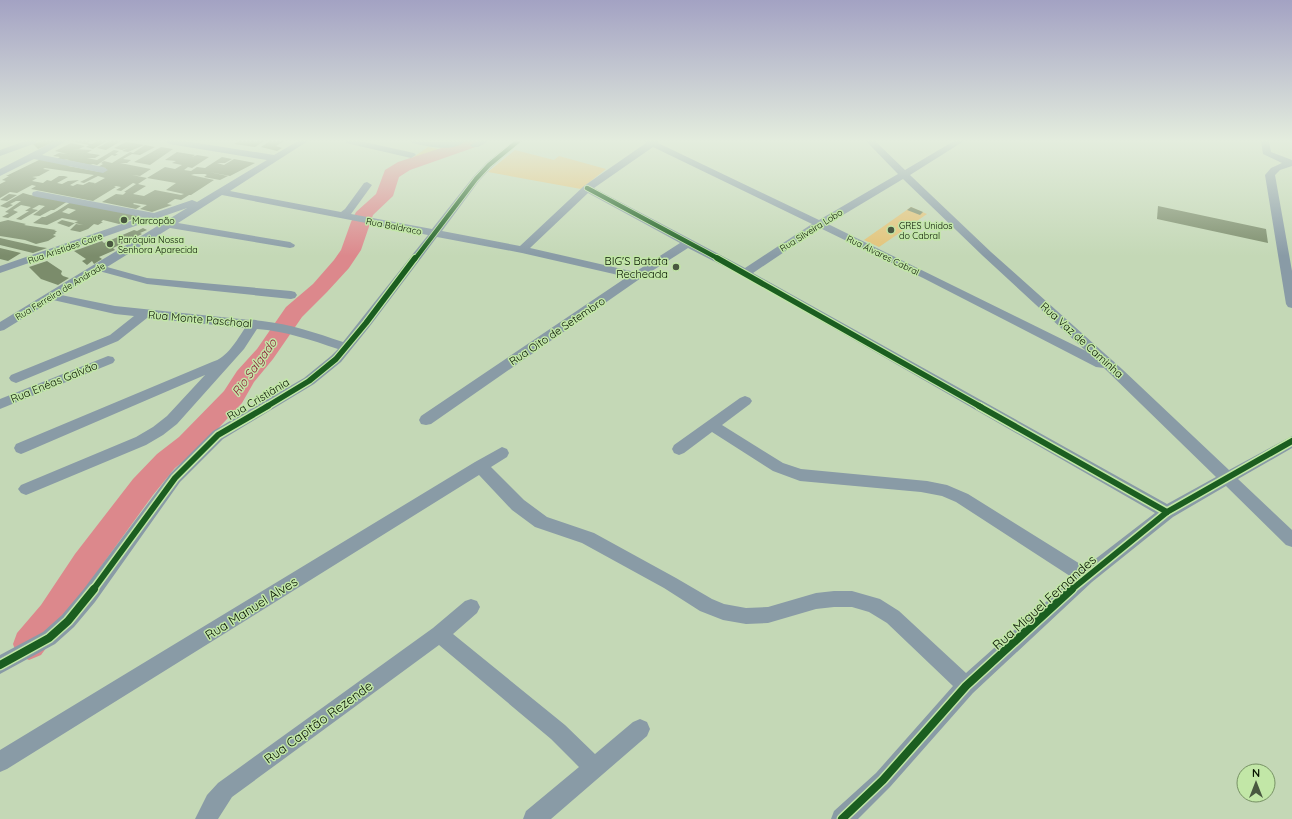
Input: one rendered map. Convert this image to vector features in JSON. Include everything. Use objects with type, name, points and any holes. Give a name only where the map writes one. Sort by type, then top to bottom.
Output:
[{"type":"street","name":"Rua Ferreira de Andrade","points":[[0,327],[99,268],[241,179]]},
{"type":"street","name":"Rua Cristiânia","points":[[0,665],[49,638],[68,621],[89,596],[175,478],[204,447],[218,435],[323,371],[346,347],[433,233],[477,179]]},
{"type":"street","points":[[522,250],[587,188],[599,179]]},
{"type":"street","name":"Rua Álvares Cabral","points":[[724,179],[975,300],[1117,372]]},
{"type":"street","name":"Rua Silveira Lobo","points":[[745,273],[820,224],[896,179]]},
{"type":"street","name":"Rua Vaz de Caminha","points":[[910,179],[987,254],[1117,372],[1292,540]]},
{"type":"street","points":[[1271,179],[1292,304]]},
{"type":"street","points":[[345,216],[367,185]]},
{"type":"street","points":[[587,188],[688,244],[745,273],[1168,512]]},
{"type":"street","name":"Rua Baldraco","points":[[220,192],[522,250],[637,276]]},
{"type":"street","name":"Rua Aristides Caire","points":[[3,267],[137,223],[220,192]]},
{"type":"street","points":[[37,194],[154,216]]},
{"type":"street","points":[[137,223],[153,224],[164,227],[290,245]]},
{"type":"street","name":"Rua Oito de Setembro","points":[[426,420],[637,276],[688,244]]},
{"type":"street","points":[[99,268],[147,281],[290,295]]},
{"type":"street","name":"Rua Monte Paschoal","points":[[51,296],[115,310],[144,314],[254,323],[272,326],[300,332],[346,347]]},
{"type":"street","points":[[16,378],[114,338],[144,314]]},
{"type":"street","points":[[26,489],[141,441],[158,431],[172,420],[239,346],[254,323]]},
{"type":"street","name":"Rua Enéas Galvão","points":[[0,404],[108,360]]},
{"type":"street","points":[[20,448],[223,363]]},
{"type":"street","points":[[679,449],[745,401]]},
{"type":"street","points":[[712,425],[778,467],[800,475],[921,486],[950,492],[962,498],[1086,577]]},
{"type":"street","name":"Rua Miguel Fernandes","points":[[842,819],[883,780],[966,686],[1086,577],[1168,512],[1292,441]]},
{"type":"street","name":"Rua Manuel Alves","points":[[0,762],[502,453]]},
{"type":"street","points":[[480,466],[518,505],[541,522],[588,538],[670,583],[706,605],[724,612],[746,616],[768,615],[816,601],[834,599],[852,599],[874,605],[893,617],[966,686]]},
{"type":"street","name":"Rua Capitão Rezende","points":[[206,819],[215,803],[225,790],[439,634],[471,607]]},
{"type":"street","points":[[439,634],[558,732],[574,746],[594,768]]},
{"type":"street","points":[[534,819],[640,729]]},
{"type":"shaded area","points":[[387,179],[395,179],[390,188],[390,194],[367,215],[362,214],[383,194],[381,194]]},
{"type":"shaded area","points":[[527,179],[593,179],[581,189]]},
{"type":"shaded area","name":"GRES Unidos do Cabral","points":[[911,207],[927,214],[879,247],[864,240]]},
{"type":"building","points":[[3,179],[35,179],[32,181],[43,183],[47,180],[64,179],[57,183],[62,184],[68,181],[79,180],[70,185],[73,186],[77,184],[83,185],[89,182],[95,183],[94,184],[103,179],[145,179],[138,184],[146,186],[133,194],[144,196],[155,190],[181,195],[184,194],[166,190],[176,183],[154,179],[214,180],[191,195],[181,200],[175,199],[167,204],[172,205],[152,212],[140,209],[147,205],[134,203],[133,204],[141,206],[136,209],[102,202],[116,194],[123,195],[126,192],[124,192],[136,184],[133,183],[121,191],[116,190],[121,187],[114,186],[116,187],[93,201],[31,189],[36,186],[32,185],[17,193],[10,192],[0,198],[0,184],[6,181],[2,180]]},
{"type":"building","points":[[86,179],[92,179],[84,183],[80,182]]},
{"type":"building","points":[[23,193],[68,201],[54,210],[40,216],[33,215],[45,206],[39,205],[32,209],[38,210],[21,220],[16,219],[29,211],[25,211],[31,207],[21,205],[13,210],[18,212],[8,218],[2,217],[9,213],[5,212],[21,201],[16,201],[10,204],[13,205],[7,208],[0,206]]},
{"type":"building","points":[[9,194],[17,195],[7,201],[0,200]]},
{"type":"building","points":[[71,202],[143,215],[119,224],[103,220],[101,222],[103,222],[98,225],[94,224],[88,229],[80,232],[70,230],[76,224],[83,225],[75,223],[69,227],[57,223],[62,220],[74,223],[78,221],[62,218],[47,225],[33,223],[42,217],[57,211]],"holes":[[[68,208],[76,210],[69,214],[62,212]]]},
{"type":"building","points":[[1158,206],[1266,229],[1268,243],[1157,219]]},
{"type":"building","points":[[911,207],[923,212],[920,215],[907,210]]},
{"type":"building","points":[[8,220],[26,224],[24,225],[56,230],[54,231],[57,231],[56,233],[53,235],[56,236],[48,241],[36,244],[25,240],[0,236],[0,222]]},
{"type":"building","name":"Paróquia Nossa Senhora Aparecida","points":[[143,228],[147,230],[113,248],[115,250],[99,257],[102,259],[94,264],[92,261],[87,265],[82,261],[86,259],[74,251],[102,241],[104,243],[134,230],[137,231]]},
{"type":"building","points":[[0,238],[47,248],[33,253],[0,245]]},
{"type":"building","points":[[0,248],[21,253],[8,261],[0,259]]},
{"type":"building","points":[[47,261],[62,271],[61,274],[63,276],[69,278],[58,285],[41,279],[29,267]]},
{"type":"waterway","name":"Rio Salgado","points":[[29,644],[52,615],[86,563],[143,487],[166,461],[188,444],[233,397],[245,377],[265,354],[294,312],[320,288],[342,264],[351,250],[360,222],[365,212],[384,196],[389,179]]},
{"type":"cycle path","points":[[0,665],[49,638],[68,621],[89,596],[175,478],[218,435],[309,381],[336,359],[366,323],[476,179]]},
{"type":"cycle path","points":[[587,188],[745,273],[1167,512]]},
{"type":"cycle path","points":[[842,819],[883,780],[966,686],[1086,577],[1167,512],[1292,441]]},
{"type":"place","name":"Marcopão","points":[[124,220]]},
{"type":"place","name":"GRES Unidos do Cabral","points":[[891,230]]},
{"type":"place","name":"Paróquia Nossa Senhora Aparecida","points":[[110,244]]},
{"type":"place","name":"BIG'S Batata Recheada","points":[[676,267]]}]
